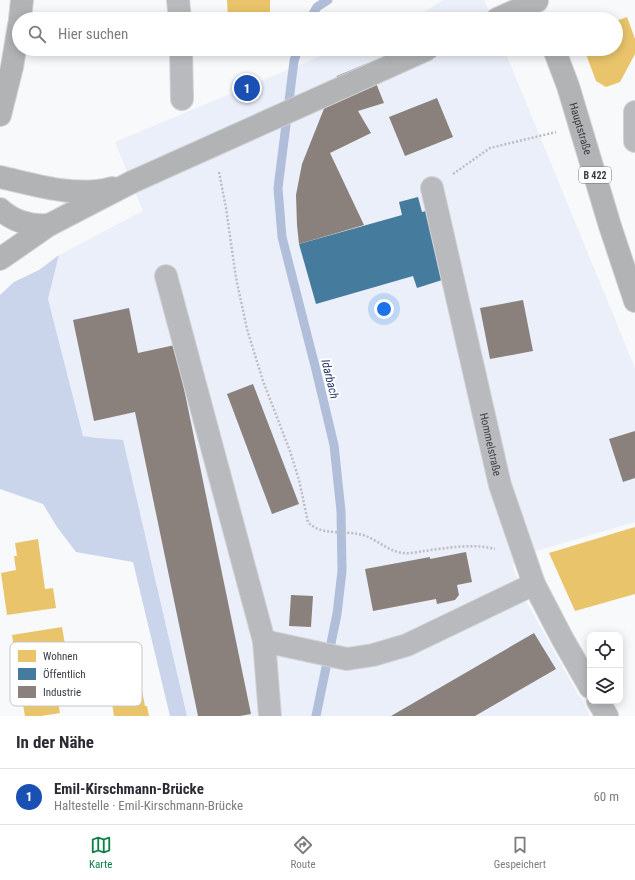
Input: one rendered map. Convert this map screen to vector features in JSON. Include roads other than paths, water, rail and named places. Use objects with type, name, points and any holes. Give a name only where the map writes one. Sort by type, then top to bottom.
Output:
[{"type":"main road","points":[[21,12],[22,0]]},
{"type":"main road","points":[[522,12],[539,7]]},
{"type":"main road","points":[[0,115],[14,56]]},
{"type":"main road","points":[[0,259],[49,225],[132,182],[412,56]]},
{"type":"main road","name":"Hauptstraße","points":[[557,56],[568,86],[610,226],[635,301]]},
{"type":"main road","points":[[0,177],[53,189],[73,191],[108,189],[132,182]]},
{"type":"main road","points":[[0,209],[12,218],[33,226],[49,225]]},
{"type":"street","points":[[178,0],[179,12]]},
{"type":"street","points":[[181,56],[182,99]]},
{"type":"street","points":[[635,112],[635,141]]},
{"type":"street","name":"Hommelstraße","points":[[432,188],[500,485],[534,584],[587,682]]},
{"type":"street","points":[[166,276],[264,641],[270,716]]},
{"type":"street","points":[[264,641],[347,659],[373,655],[407,645],[534,584]]},
{"type":"street","points":[[600,704],[607,716]]},
{"type":"waterway","name":"Idarbach","points":[[314,12],[317,7],[328,0]]},
{"type":"waterway","name":"Idarbach","points":[[296,56],[278,188],[282,237],[334,445],[341,511],[342,571],[337,614],[316,716]]},
{"type":"place","name":"Emil-Kirschmann-Brücke","points":[[247,88]]}]
